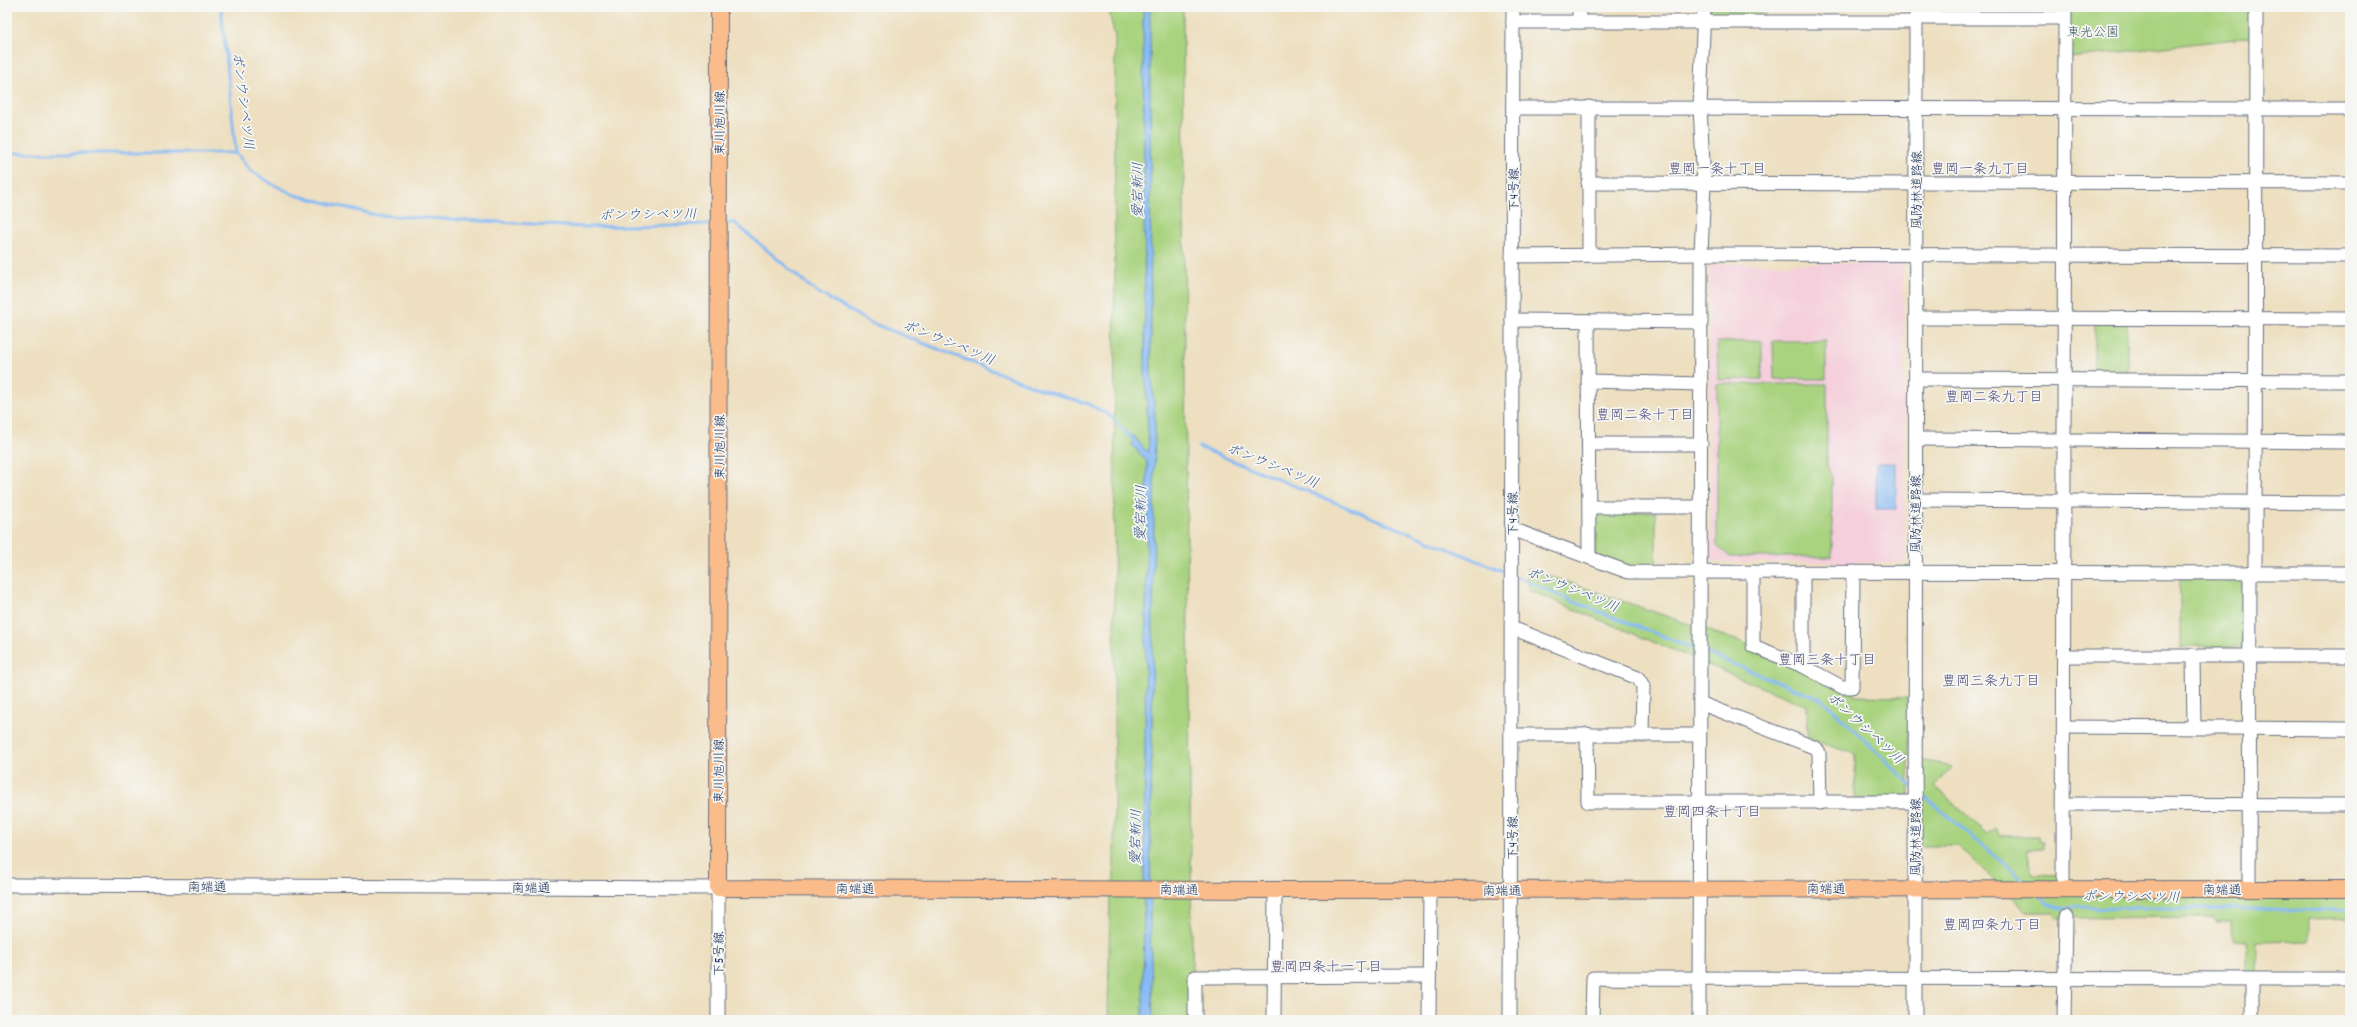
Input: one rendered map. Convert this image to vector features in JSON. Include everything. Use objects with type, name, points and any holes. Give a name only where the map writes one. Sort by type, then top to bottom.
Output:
[{"type":"main road","name":"東川旭川線","points":[[718,888],[719,7]]},
{"type":"main road","name":"南端通","points":[[718,888],[1120,888],[1275,890],[1915,888],[2350,889]]},
{"type":"street","name":"下4号線","points":[[1510,1020],[1512,889],[1513,7]]},
{"type":"street","points":[[1579,7],[1579,22]]},
{"type":"street","points":[[1699,1020],[1701,254],[1704,184],[1700,107],[1704,7]]},
{"type":"street","points":[[2248,889],[2250,656],[2255,502],[2256,7]]},
{"type":"street","points":[[1513,22],[1704,22],[2064,13],[2064,804],[2056,889]]},
{"type":"street","name":"風防林道路線","points":[[1914,1020],[1916,16]]},
{"type":"street","points":[[1589,107],[1589,256]]},
{"type":"street","points":[[1513,108],[1700,107],[2350,109]]},
{"type":"street","points":[[1588,183],[2350,183]]},
{"type":"street","points":[[1512,256],[1701,254],[2350,256]]},
{"type":"street","points":[[1916,318],[2350,319]]},
{"type":"street","points":[[1512,320],[1701,322]]},
{"type":"street","points":[[1588,321],[1589,557]]},
{"type":"street","points":[[1916,379],[2350,381]]},
{"type":"street","points":[[1588,382],[1701,384]]},
{"type":"street","points":[[1916,439],[2350,442]]},
{"type":"street","points":[[1589,444],[1700,444]]},
{"type":"street","points":[[1916,500],[2350,503]]},
{"type":"street","points":[[1589,507],[1701,507]]},
{"type":"street","points":[[1512,528],[1628,572],[2350,572]]},
{"type":"street","points":[[1753,572],[1753,646],[1803,666],[1842,687],[1852,687],[1853,572]]},
{"type":"street","points":[[1803,572],[1803,666]]},
{"type":"street","points":[[1512,628],[1638,678],[1642,686],[1642,735]]},
{"type":"street","points":[[2193,655],[2194,728]]},
{"type":"street","points":[[2063,656],[2350,656]]},
{"type":"street","points":[[1700,703],[1816,748],[1820,753],[1820,803]]},
{"type":"street","points":[[2064,727],[2350,728]]},
{"type":"street","points":[[1587,734],[1588,802],[1820,803],[1915,800]]},
{"type":"street","points":[[1511,735],[1699,735]]},
{"type":"street","points":[[2064,804],[2350,805]]},
{"type":"street","name":"南端通","points":[[7,885],[718,888]]},
{"type":"street","name":"下5号線","points":[[718,888],[718,1020]]},
{"type":"street","points":[[1274,1020],[1275,890]]},
{"type":"street","points":[[1429,1020],[1430,890]]},
{"type":"street","points":[[2064,1020],[2066,916]]},
{"type":"street","points":[[1195,1020],[1195,977],[1429,976]]},
{"type":"street","points":[[1592,1020],[1593,978],[2350,979]]},
{"type":"street","points":[[2252,980],[2252,1020]]},
{"type":"shaded area","points":[[1899,263],[1903,267],[1905,558],[1900,563],[1715,562],[1711,558],[1709,269],[1716,264]]},
{"type":"green space","points":[[1108,7],[1183,7],[1185,382],[1193,1020],[1108,1020],[1110,894],[1114,886],[1115,37]]},
{"type":"green space","points":[[1710,7],[1765,7],[1765,17],[1716,18],[1710,12]]},
{"type":"green space","name":"東光公園","points":[[2069,7],[2252,7],[2252,37],[2069,58]]},
{"type":"green space","points":[[2094,324],[2127,324],[2127,374],[2094,374]]},
{"type":"green space","points":[[1762,341],[1762,379],[1718,380],[1717,342]]},
{"type":"green space","points":[[1773,341],[1826,341],[1826,379],[1774,379]]},
{"type":"green space","points":[[1717,384],[1827,384],[1827,465],[1832,478],[1832,557],[1730,557],[1717,546]]},
{"type":"green space","points":[[1594,512],[1656,512],[1656,568],[1630,569],[1595,556]]},
{"type":"green space","points":[[1527,568],[1753,646],[1852,687],[1854,696],[1909,697],[1909,800],[1855,800],[1855,754],[1808,739],[1807,706],[1528,590]]},
{"type":"green space","points":[[2180,579],[2244,579],[2244,647],[2180,647]]},
{"type":"green space","points":[[1919,760],[1952,766],[1935,786],[1987,834],[1995,828],[2000,836],[2038,836],[2039,842],[2043,842],[2043,849],[2027,850],[2033,874],[2059,875],[2064,889],[2350,889],[2350,918],[2309,919],[2309,941],[2258,942],[2258,974],[2247,975],[2247,941],[2233,940],[2232,921],[2217,921],[2216,917],[2057,918],[2053,912],[2027,912],[1958,846],[1919,846]]},
{"type":"water","points":[[1143,7],[1150,7],[1151,370],[1155,414],[1150,921],[1153,1020],[1143,1020],[1147,462],[1132,445],[1133,435],[1145,450],[1149,451],[1145,370]]},
{"type":"water","points":[[1876,463],[1896,463],[1896,509],[1876,509]]},
{"type":"waterway","name":"ポンウシベツ川","points":[[221,7],[236,153],[250,170],[272,184],[295,195],[376,215],[584,227],[714,224]]},
{"type":"waterway","points":[[7,153],[236,153]]},
{"type":"waterway","name":"ポンウシベツ川","points":[[723,223],[735,223],[814,290],[869,322],[1043,390],[1088,404],[1109,415],[1135,442]]},
{"type":"waterway","name":"ポンウシベツ川","points":[[1199,447],[1508,573]]},
{"type":"waterway","name":"ポンウシベツ川","points":[[1515,576],[1569,600],[1696,649]]},
{"type":"waterway","name":"ポンウシベツ川","points":[[1703,652],[1823,700],[1911,785]]},
{"type":"waterway","name":"ポンウシベツ川","points":[[1920,793],[2027,883]]},
{"type":"waterway","name":"ポンウシベツ川","points":[[2040,895],[2050,904],[2061,907],[2350,910]]},
{"type":"district","name":"豊岡一条十丁目","points":[[1717,168]]},
{"type":"district","name":"豊岡一条九丁目","points":[[1980,168]]},
{"type":"district","name":"豊岡二条九丁目","points":[[1994,396]]},
{"type":"district","name":"豊岡二条十丁目","points":[[1645,414]]},
{"type":"district","name":"豊岡三条十丁目","points":[[1827,659]]},
{"type":"district","name":"豊岡三条九丁目","points":[[1991,680]]},
{"type":"district","name":"豊岡四条十丁目","points":[[1712,811]]},
{"type":"district","name":"豊岡四条九丁目","points":[[1992,924]]},
{"type":"district","name":"豊岡四条十一丁目","points":[[1326,966]]},
{"type":"water label","name":"愛宕新川","points":[[1137,190]]},
{"type":"water label","name":"愛宕新川","points":[[1140,513]]},
{"type":"water label","name":"愛宕新川","points":[[1135,837]]}]
